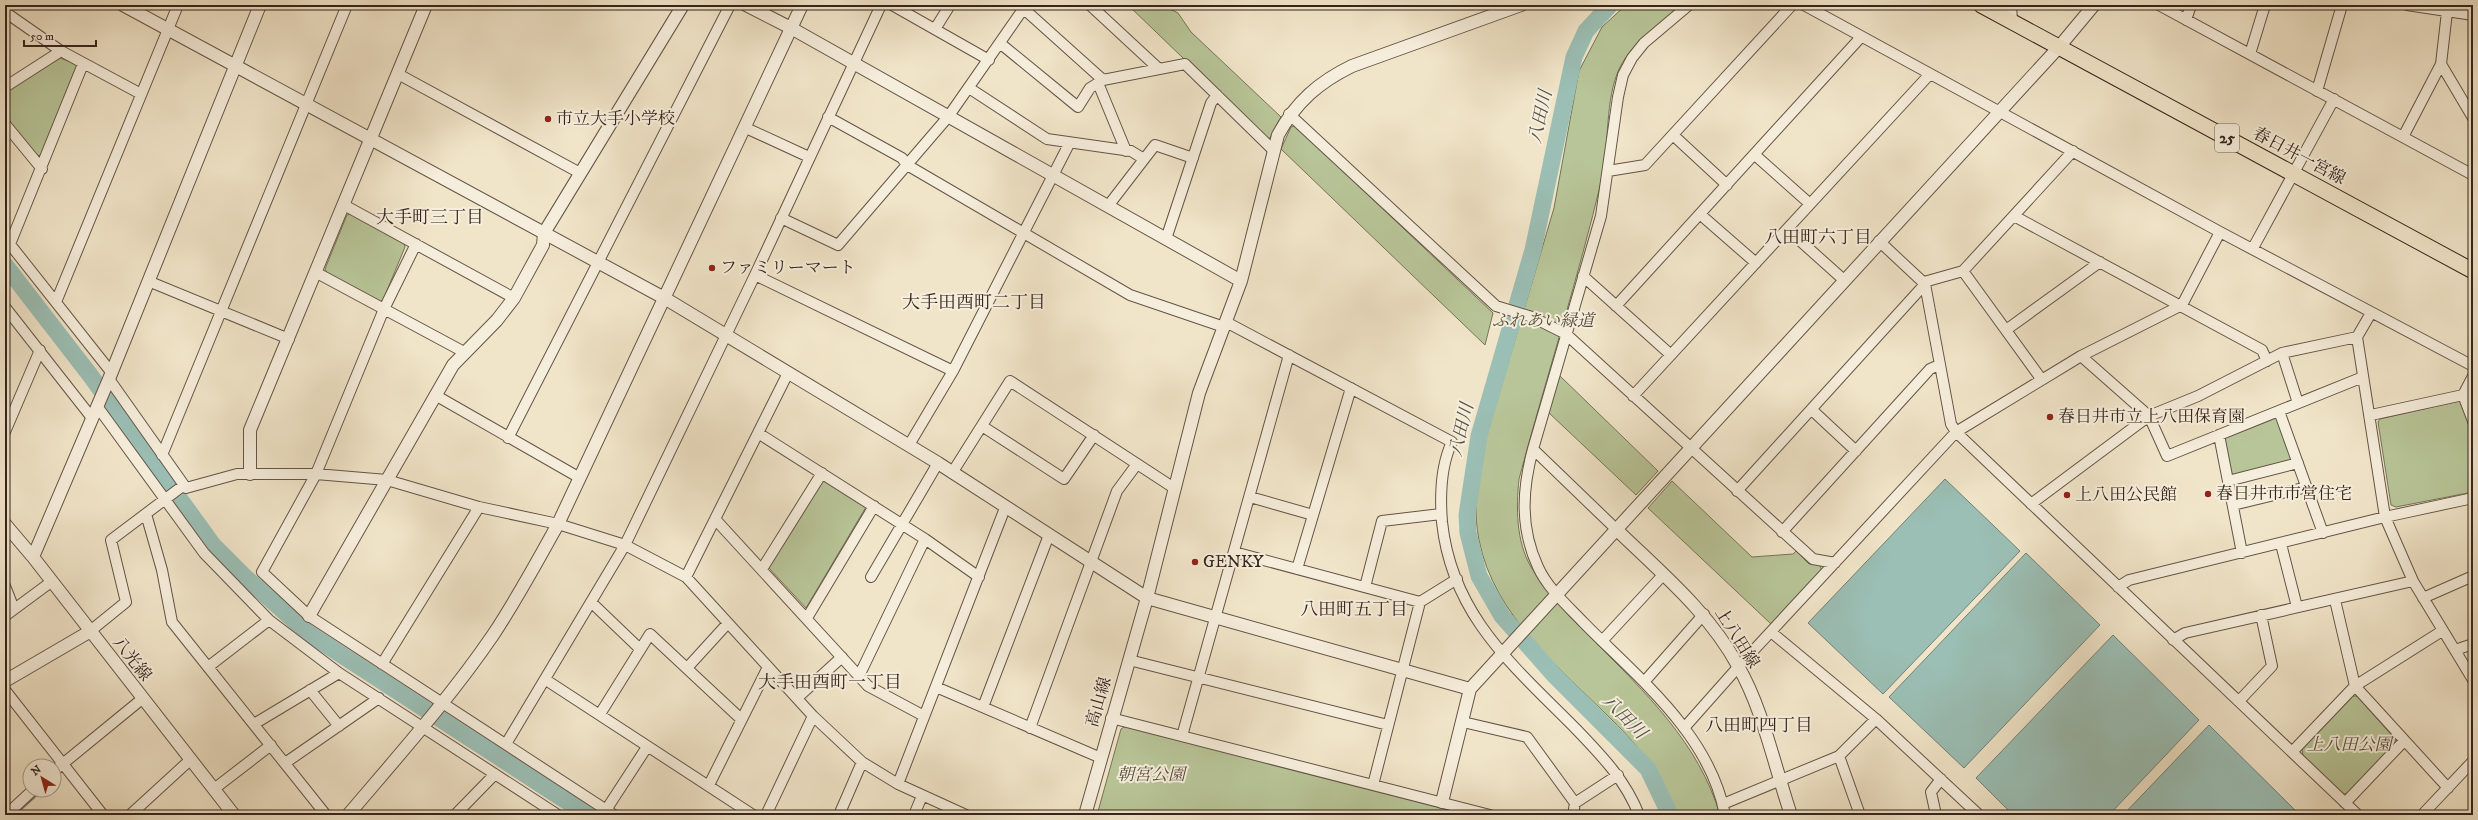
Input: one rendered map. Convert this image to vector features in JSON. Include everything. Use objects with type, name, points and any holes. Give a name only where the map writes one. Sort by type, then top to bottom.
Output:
[{"type":"main road","name":"春日井一宮線","points":[[1981,5],[2473,271]]},
{"type":"street","points":[[123,5],[666,299],[938,463],[1005,508],[1147,598],[1470,689]]},
{"type":"street","points":[[56,302],[178,5]]},
{"type":"street","points":[[33,557],[110,376],[260,5]]},
{"type":"street","points":[[162,455],[347,5]]},
{"type":"street","points":[[250,474],[250,430],[317,273],[426,5]]},
{"type":"street","points":[[308,616],[435,396],[464,352],[497,320],[514,298],[542,245],[544,233],[683,5]]},
{"type":"street","points":[[508,438],[730,5]]},
{"type":"street","points":[[746,5],[791,28],[1241,281]]},
{"type":"street","points":[[348,815],[425,725],[492,636],[520,594],[558,524],[666,299],[802,5]]},
{"type":"street","points":[[506,744],[546,680],[625,545],[755,275],[852,63],[881,5]]},
{"type":"street","points":[[892,5],[989,60]]},
{"type":"street","points":[[935,29],[950,5]]},
{"type":"street","points":[[1090,5],[1159,69]]},
{"type":"street","name":"高山線","points":[[1085,815],[1147,598],[1199,393],[1241,281],[1273,150],[1278,135],[1289,114],[1307,94],[1328,78],[1352,66],[1521,5]]},
{"type":"street","points":[[1689,5],[1644,44],[1632,58],[1623,75],[1618,97],[1601,216],[1533,449],[1526,476],[1523,508],[1526,529],[1539,568],[1557,594],[1644,682],[1684,728],[1707,764],[1723,804],[1725,815]]},
{"type":"street","points":[[1608,171],[1645,165],[1792,5]]},
{"type":"street","points":[[1804,5],[2220,232],[2253,248],[2371,313],[2473,366]]},
{"type":"street","points":[[2011,5],[2012,21]]},
{"type":"street","points":[[1442,802],[1470,689],[1692,450],[1998,111],[2059,47],[2094,5]]},
{"type":"street","points":[[2159,5],[2473,175]]},
{"type":"street","points":[[2186,20],[2191,5]]},
{"type":"street","points":[[2250,54],[2265,5]]},
{"type":"street","points":[[2317,91],[2342,5]]},
{"type":"street","points":[[2407,5],[2473,15]]},
{"type":"street","points":[[781,218],[838,245],[948,117],[1001,44],[1025,7],[1100,81],[1126,151]]},
{"type":"street","points":[[5,12],[61,51],[141,94]]},
{"type":"street","points":[[2402,137],[2441,64],[2447,12]]},
{"type":"street","points":[[1616,306],[1701,215],[1861,37]]},
{"type":"street","points":[[1001,44],[1078,107],[1090,88],[1100,81],[1185,64],[1273,150]]},
{"type":"street","points":[[5,87],[61,51]]},
{"type":"street","points":[[83,64],[42,169],[8,241],[56,302],[110,376],[182,487]]},
{"type":"street","points":[[2441,64],[2473,118]]},
{"type":"street","points":[[398,74],[580,173]]},
{"type":"street","points":[[1633,396],[1930,74]]},
{"type":"street","points":[[969,88],[1047,139],[1069,144],[1126,151],[1144,159]]},
{"type":"street","points":[[1166,239],[1211,103],[1217,95]]},
{"type":"street","points":[[2253,248],[2334,99]]},
{"type":"street","points":[[1289,114],[1496,306],[1532,317],[1566,334],[1813,559],[1835,564]]},
{"type":"street","points":[[828,117],[902,158],[907,165],[1130,294],[1225,325],[1289,355],[1452,442],[1444,471],[1442,514],[1448,558],[1466,601],[1478,624],[1502,654],[1618,775],[1639,815]]},
{"type":"street","points":[[5,124],[42,169]]},
{"type":"street","points":[[746,128],[809,158]]},
{"type":"street","points":[[1673,135],[1728,185]]},
{"type":"street","points":[[909,445],[953,371],[1023,231],[1069,144]]},
{"type":"street","points":[[1108,206],[1154,145],[1192,158]]},
{"type":"street","points":[[1737,491],[1812,410],[1925,283],[1963,271],[2073,151]]},
{"type":"street","points":[[1754,155],[1810,204]]},
{"type":"street","points":[[344,205],[514,298]]},
{"type":"street","points":[[1701,215],[1756,263]]},
{"type":"street","points":[[2014,216],[2182,305],[2262,350],[2267,361]]},
{"type":"street","points":[[1787,229],[1845,281]]},
{"type":"street","points":[[1684,728],[1739,666],[1956,432],[2081,356],[2182,305],[2220,232]]},
{"type":"street","points":[[1880,241],[1925,283],[1951,424],[1956,432],[2358,815]]},
{"type":"street","points":[[416,244],[384,309],[316,474],[262,572],[308,616],[440,704],[506,744],[610,812],[647,747]]},
{"type":"street","points":[[2006,330],[2100,262]]},
{"type":"street","points":[[1963,271],[2042,380]]},
{"type":"street","points":[[317,273],[464,352]]},
{"type":"street","points":[[755,275],[953,371]]},
{"type":"street","points":[[1583,276],[1671,355]]},
{"type":"street","points":[[148,281],[289,339]]},
{"type":"street","points":[[5,307],[92,418]]},
{"type":"street","points":[[2371,313],[2357,337],[2371,415],[2385,517],[2413,581],[2473,680]]},
{"type":"street","points":[[2031,504],[2150,416],[2198,396],[2282,353],[2357,337]]},
{"type":"street","points":[[5,432],[8,416],[40,350]]},
{"type":"street","points":[[2282,353],[2298,403]]},
{"type":"street","points":[[1182,736],[1289,355]]},
{"type":"street","points":[[2081,356],[2150,416],[2167,456],[2363,377]]},
{"type":"street","points":[[1782,532],[1930,369],[1939,365]]},
{"type":"street","points":[[686,577],[788,373]]},
{"type":"street","points":[[2473,376],[2463,395],[2473,421]]},
{"type":"street","points":[[952,472],[1010,381],[1174,488]]},
{"type":"street","points":[[1298,569],[1351,388]]},
{"type":"street","points":[[2371,415],[2463,395]]},
{"type":"street","points":[[435,396],[580,478]]},
{"type":"street","points":[[97,406],[167,498],[204,553],[269,620],[339,673],[425,725],[495,774],[558,815]]},
{"type":"street","points":[[1812,410],[1856,450]]},
{"type":"street","points":[[2279,411],[2323,533]]},
{"type":"street","points":[[982,426],[1064,479],[1094,435]]},
{"type":"street","points":[[758,433],[925,539],[978,577]]},
{"type":"street","points":[[2219,435],[2242,554]]},
{"type":"street","points":[[1533,449],[1617,530]]},
{"type":"street","points":[[871,577],[938,463]]},
{"type":"street","points":[[2228,481],[2298,463]]},
{"type":"street","points":[[1030,728],[1092,563],[1117,491],[1137,464]]},
{"type":"street","points":[[762,569],[822,473]]},
{"type":"street","points":[[59,758],[6,681],[89,632],[126,602],[111,540],[182,487],[186,488],[237,474],[316,474],[387,480],[479,507],[558,524],[625,545],[686,577],[813,716],[862,762],[898,784],[966,815]]},
{"type":"street","points":[[2233,505],[2306,487]]},
{"type":"street","points":[[1250,497],[1313,515]]},
{"type":"street","points":[[2118,587],[2129,580],[2242,554],[2385,517],[2472,501]]},
{"type":"street","points":[[807,618],[874,506]]},
{"type":"street","points":[[382,664],[479,507]]},
{"type":"street","points":[[898,784],[1005,508]]},
{"type":"street","points":[[146,514],[162,570],[172,622],[326,815]]},
{"type":"street","points":[[1365,587],[1382,521],[1442,514]]},
{"type":"street","points":[[715,519],[868,686],[924,716]]},
{"type":"street","name":"八光線","points":[[5,524],[33,557],[89,632],[234,815]]},
{"type":"street","name":"上八田線","points":[[1617,530],[1704,614],[1739,666],[1762,722],[1791,815]]},
{"type":"street","points":[[983,707],[1049,536]]},
{"type":"street","points":[[859,676],[925,539]]},
{"type":"street","points":[[2282,544],[2297,607]]},
{"type":"street","points":[[1234,552],[1420,602]]},
{"type":"street","points":[[1602,641],[1663,575]]},
{"type":"street","points":[[2423,598],[2473,576]]},
{"type":"street","points":[[1373,784],[1420,602],[1457,578]]},
{"type":"street","points":[[2173,640],[2185,633],[2413,581]]},
{"type":"street","points":[[5,616],[51,582]]},
{"type":"street","points":[[5,586],[14,609]]},
{"type":"street","points":[[2335,600],[2355,686],[2448,788]]},
{"type":"street","points":[[592,603],[640,649]]},
{"type":"street","points":[[1644,682],[1704,614]]},
{"type":"street","points":[[2239,701],[2272,666],[2261,615]]},
{"type":"street","points":[[208,667],[269,620]]},
{"type":"street","points":[[686,668],[728,623]]},
{"type":"street","points":[[2292,752],[2355,686],[2442,631]]},
{"type":"street","points":[[1771,632],[1876,719],[1979,815]]},
{"type":"street","points":[[600,714],[650,634],[741,719]]},
{"type":"street","points":[[2454,650],[2473,644]]},
{"type":"street","points":[[797,698],[842,657]]},
{"type":"street","points":[[1129,660],[1199,676],[1388,725]]},
{"type":"street","points":[[709,785],[768,667]]},
{"type":"street","points":[[254,724],[339,673]]},
{"type":"street","points":[[546,680],[753,815]]},
{"type":"street","points":[[936,687],[1101,758]]},
{"type":"street","points":[[310,690],[339,726]]},
{"type":"street","points":[[285,763],[379,698]]},
{"type":"street","points":[[104,815],[62,763],[142,699]]},
{"type":"street","points":[[766,815],[813,716]]},
{"type":"street","points":[[1112,718],[1490,815]]},
{"type":"street","points":[[1723,804],[1839,756],[1876,719]]},
{"type":"street","points":[[1463,722],[1527,737],[1575,803],[1573,815]]},
{"type":"street","points":[[2345,803],[2404,741]]},
{"type":"street","points":[[214,789],[271,745]]},
{"type":"street","points":[[1839,756],[1860,815]]},
{"type":"street","points":[[130,815],[190,760]]},
{"type":"street","points":[[2422,815],[2473,761]]},
{"type":"street","points":[[839,815],[862,762]]},
{"type":"street","points":[[455,815],[495,774]]},
{"type":"street","points":[[1575,803],[1618,775]]},
{"type":"street","points":[[1936,815],[1931,792],[1941,779]]},
{"type":"street","points":[[914,815],[922,796]]},
{"type":"street","points":[[6,815],[25,798]]},
{"type":"green space","points":[[1128,5],[1162,5],[1178,13],[1191,32],[1281,117],[1270,138],[1267,139]]},
{"type":"green space","name":"ふれあい緑道","points":[[1626,5],[1682,5],[1632,50],[1625,58],[1615,80],[1609,108],[1602,178],[1593,216],[1519,479],[1518,524],[1522,546],[1526,557],[1538,578],[1560,606],[1651,699],[1668,720],[1699,765],[1711,789],[1720,815],[1675,815],[1665,788],[1642,752],[1551,660],[1514,617],[1499,593],[1487,567],[1477,531],[1476,502],[1478,465],[1554,208],[1579,71],[1602,27]]},
{"type":"green space","points":[[60,58],[76,64],[77,68],[42,155],[35,156],[5,118],[5,92]]},
{"type":"green space","points":[[1295,126],[1493,313],[1485,345],[1281,149],[1291,127]]},
{"type":"green space","points":[[351,214],[404,243],[405,247],[383,300],[379,302],[327,273],[325,269],[347,215]]},
{"type":"green space","points":[[1559,375],[1658,471],[1636,495],[1548,412]]},
{"type":"green space","points":[[2459,401],[2463,403],[2473,430],[2473,492],[2396,507],[2391,505],[2378,422],[2380,419]]},
{"type":"green space","points":[[2275,417],[2279,420],[2292,460],[2232,476],[2224,441],[2226,437]]},
{"type":"green space","points":[[823,478],[866,507],[806,608],[768,567]]},
{"type":"green space","points":[[1672,481],[1752,557],[1793,554],[1796,551],[1809,564],[1819,563],[1822,571],[1771,624],[1648,508]]},
{"type":"green space","name":"上八田公園","points":[[2353,696],[2357,696],[2396,742],[2347,794],[2343,794],[2303,756],[2302,749]]},
{"type":"green space","name":"朝宮公園","points":[[1126,726],[1470,815],[1097,815],[1121,729]]},
{"type":"water","points":[[1945,479],[2020,551],[1883,694],[1808,623]]},
{"type":"water","points":[[2026,553],[2100,625],[1964,768],[1889,697]]},
{"type":"water","points":[[2113,635],[2199,720],[2109,815],[2013,815],[1976,778]]},
{"type":"water","points":[[2209,725],[2295,810],[2290,815],[2123,815]]},
{"type":"waterway","name":"八田川","points":[[1610,5],[1586,31],[1574,57],[1533,250],[1479,436],[1467,515],[1468,533],[1479,576],[1502,616],[1554,675],[1648,769],[1670,815]]},
{"type":"waterway","points":[[5,265],[90,375],[213,545],[244,576],[308,633],[588,815]]},
{"type":"waterway","points":[[14,815],[33,798]]},
{"type":"place","name":"市立大手小学校","points":[[548,119]]},
{"type":"place","name":"ファミリーマート","points":[[712,268]]},
{"type":"place","name":"春日井市立上八田保育園","points":[[2050,417]]},
{"type":"place","name":"春日井市市営住宅","points":[[2208,494]]},
{"type":"place","name":"上八田公民館","points":[[2067,495]]},
{"type":"place","name":"GENKY","points":[[1195,562]]},
{"type":"district","name":"大手町三丁目","points":[[430,218]]},
{"type":"district","name":"八田町六丁目","points":[[1818,238]]},
{"type":"district","name":"大手田酉町二丁目","points":[[974,303]]},
{"type":"district","name":"八田町五丁目","points":[[1354,610]]},
{"type":"district","name":"大手田酉町一丁目","points":[[830,683]]},
{"type":"district","name":"八田町四丁目","points":[[1759,726]]}]
